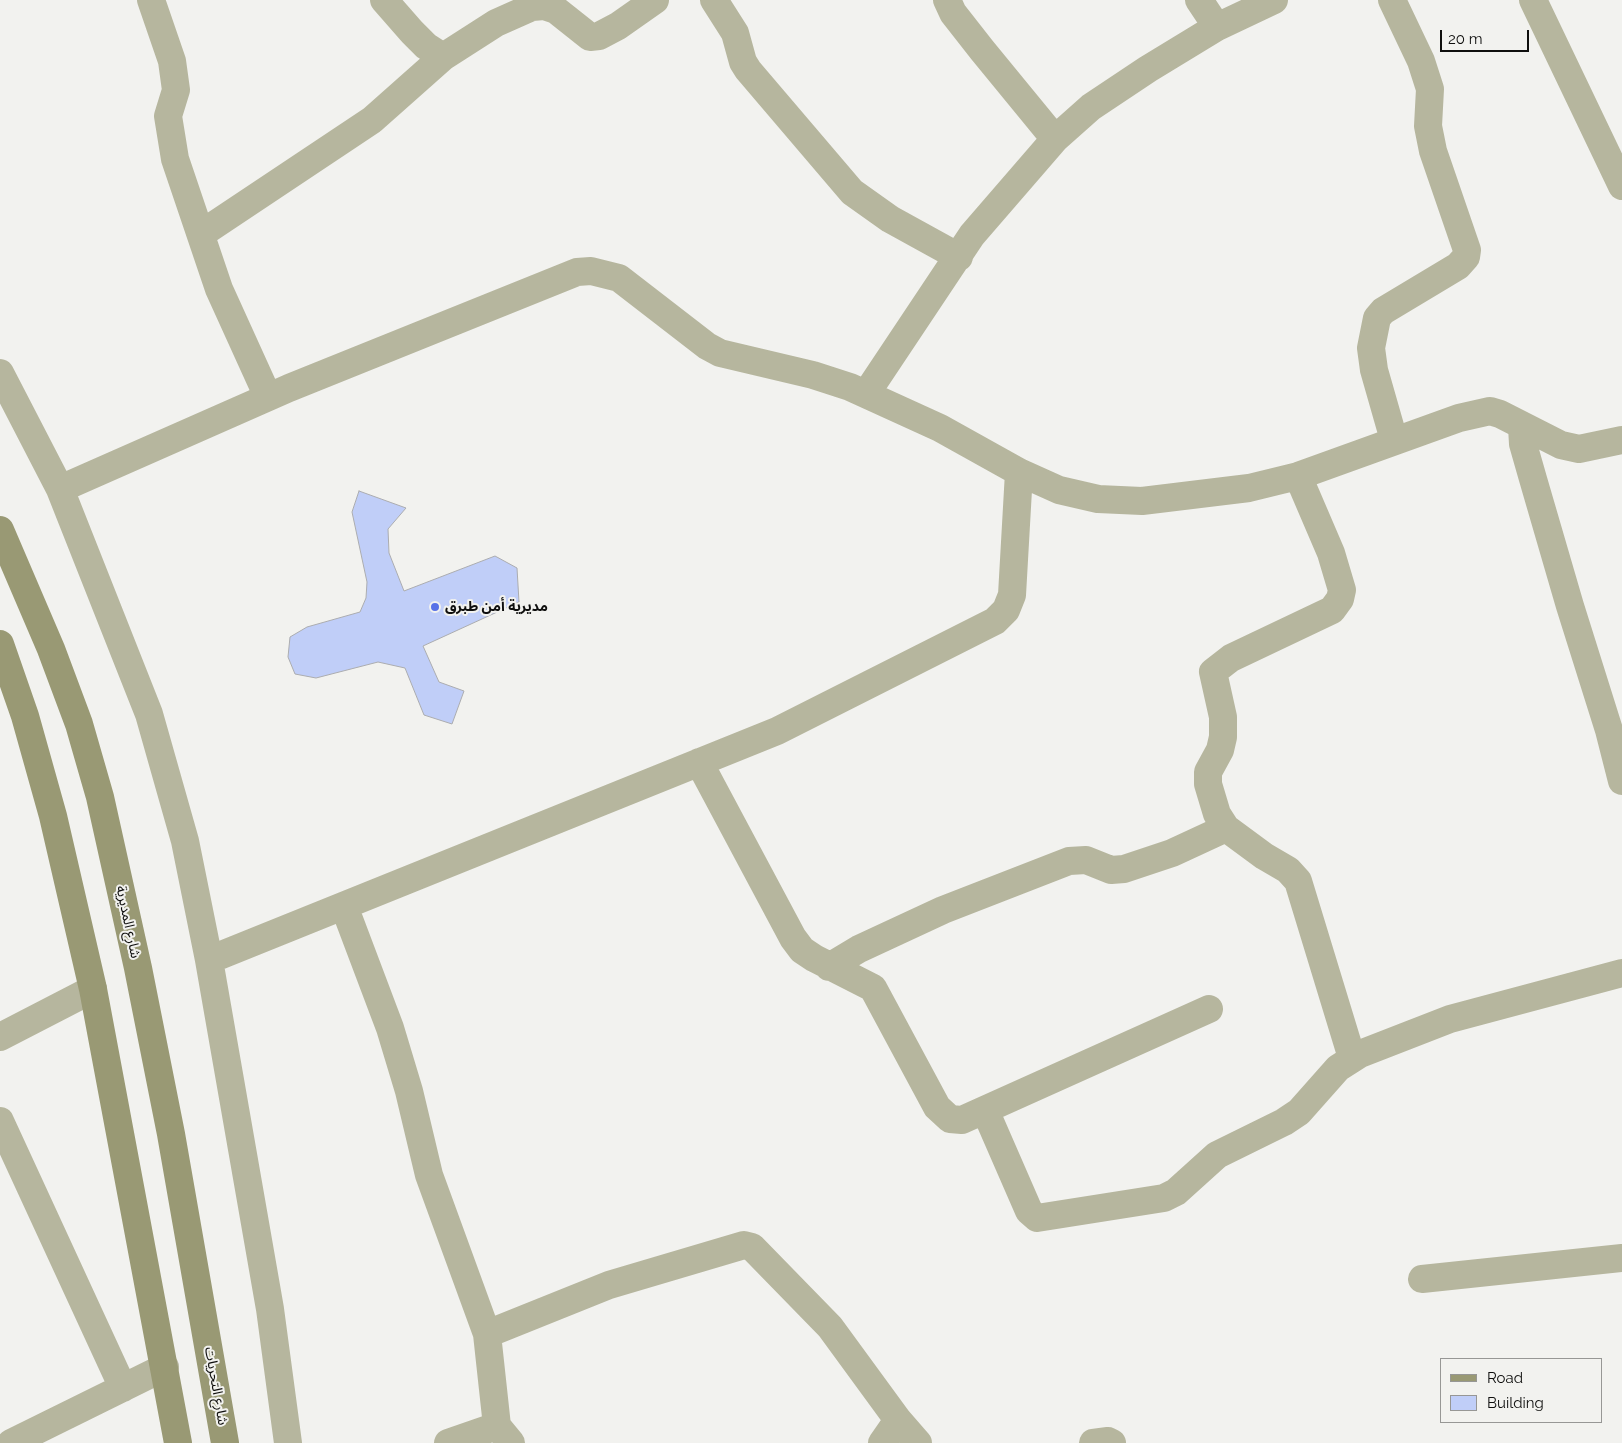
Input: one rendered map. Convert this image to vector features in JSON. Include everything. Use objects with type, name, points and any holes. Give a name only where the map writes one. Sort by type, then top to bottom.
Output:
[{"type":"main road","name":"شارع المديرية","points":[[0,530],[51,649],[79,724],[100,797],[140,977],[206,1329]]},
{"type":"main road","points":[[0,644],[25,716],[53,816],[93,989],[178,1443]]},
{"type":"main road","name":"شارع التحريات","points":[[206,1329],[226,1443]]},
{"type":"street","points":[[151,0],[172,61],[176,90],[168,116],[176,159],[219,288],[268,397]]},
{"type":"street","points":[[384,0],[426,46],[443,57]]},
{"type":"street","points":[[201,234],[372,120],[443,57],[496,23],[532,8],[544,6],[556,10],[590,37],[599,36],[618,26],[656,0]]},
{"type":"street","points":[[714,0],[735,33],[743,62],[748,70],[852,192],[890,219],[959,257]]},
{"type":"street","points":[[947,0],[953,13],[1055,139]]},
{"type":"street","points":[[1199,0],[1217,27]]},
{"type":"street","points":[[866,394],[972,235],[1055,139],[1092,107],[1148,69],[1217,27],[1274,0]]},
{"type":"street","points":[[1392,0],[1422,61],[1430,89],[1428,126],[1433,151],[1467,250],[1466,258],[1458,266],[1383,311],[1377,318],[1371,348],[1374,370],[1394,440]]},
{"type":"street","points":[[1534,0],[1622,186]]},
{"type":"street","points":[[60,489],[268,397],[577,272],[591,271],[619,278],[707,346],[720,353],[813,375],[866,394],[940,428],[1019,472],[1059,490],[1098,499],[1142,501],[1249,488],[1298,476],[1394,440],[1460,418],[1490,412],[1500,414],[1522,427],[1561,445],[1579,449],[1622,440]]},
{"type":"street","points":[[0,373],[60,489],[149,714],[185,841],[209,960],[270,1309],[288,1443]]},
{"type":"street","points":[[1522,427],[1523,444],[1621,775]]},
{"type":"street","points":[[209,960],[777,731],[995,621],[1002,615],[1012,595],[1019,472]]},
{"type":"street","points":[[1298,476],[1330,553],[1342,590],[1340,599],[1332,610],[1231,658],[1213,672],[1223,717],[1220,750],[1208,772],[1208,784],[1217,814],[1226,828],[1264,856],[1288,870],[1298,881],[1352,1058]]},
{"type":"street","points":[[699,762],[802,950],[829,967],[873,988],[937,1107],[950,1119],[962,1120],[1209,1009]]},
{"type":"street","points":[[829,967],[943,910],[1069,861],[1086,860],[1111,870],[1124,869],[1172,853],[1226,828]]},
{"type":"street","points":[[344,906],[390,1028],[409,1091],[429,1175],[487,1334],[504,1434],[448,1443]]},
{"type":"street","points":[[985,1110],[1029,1211],[1033,1216],[1042,1219],[1120,1204],[1164,1198],[1176,1192],[1217,1156],[1284,1122],[1299,1112],[1338,1068],[1352,1058],[1450,1019],[1622,973]]},
{"type":"street","points":[[0,1037],[93,989]]},
{"type":"street","points":[[0,1120],[123,1388]]},
{"type":"street","points":[[487,1334],[609,1285],[744,1245],[752,1246],[835,1334],[898,1420],[918,1443]]},
{"type":"street","points":[[1422,1280],[1622,1258]]},
{"type":"street","points":[[11,1443],[165,1367]]},
{"type":"street","points":[[882,1443],[898,1420]]},
{"type":"street","points":[[1093,1443],[1108,1441],[1112,1443]]},
{"type":"building","name":"مديرية أمن طبرق","points":[[359,491],[406,508],[388,529],[389,553],[404,591],[495,556],[517,568],[519,602],[423,646],[439,682],[464,691],[452,724],[424,715],[405,668],[378,662],[316,678],[295,674],[288,657],[290,637],[307,627],[360,612],[366,598],[367,582],[352,512]]},
{"type":"place","name":"مديرية أمن طبرق","points":[[435,607]]}]
